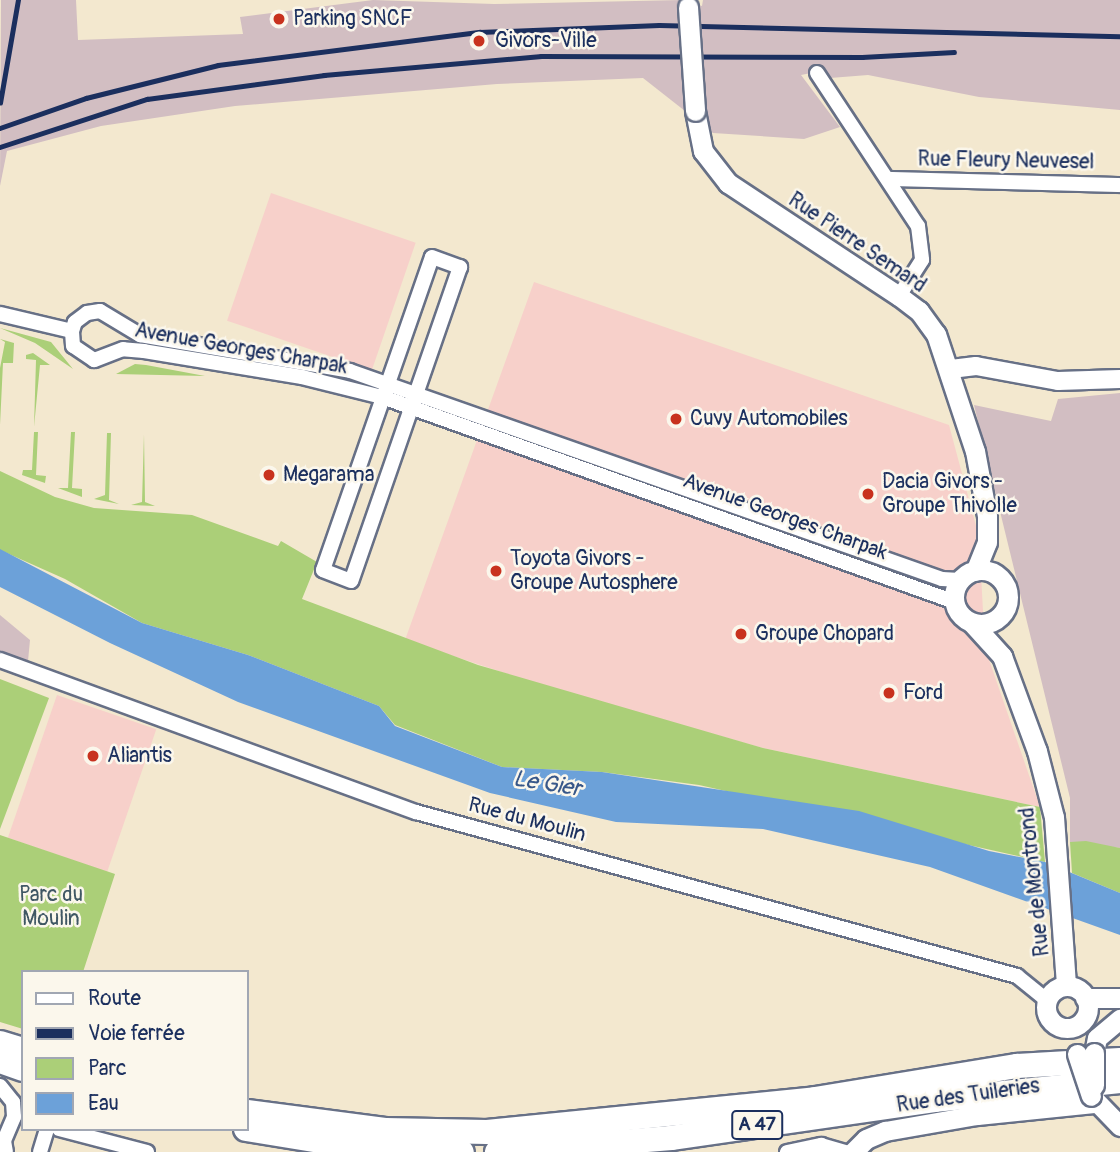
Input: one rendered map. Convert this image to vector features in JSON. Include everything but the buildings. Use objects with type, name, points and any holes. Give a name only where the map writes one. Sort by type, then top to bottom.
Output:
[{"type":"highway","points":[[0,1043],[21,1049]]},
{"type":"highway","name":"A 47","points":[[248,1112],[385,1130],[487,1132],[816,1098],[1017,1066],[1120,1060]]},
{"type":"highway","points":[[0,1062],[21,1068]]},
{"type":"highway","name":"A 47","points":[[497,1152],[671,1138],[934,1100],[1120,1080]]},
{"type":"highway","points":[[248,1129],[332,1143],[462,1152]]},
{"type":"main road","name":"Rue Pierre Semard","points":[[688,4],[695,111],[703,151],[728,183],[899,296],[919,311],[936,334],[951,369],[987,516],[995,533],[995,566],[1000,578]]},
{"type":"main road","name":"Rue Pierre Semard","points":[[968,575],[987,542],[987,516]]},
{"type":"main road","points":[[968,575],[1000,578],[1008,594],[1004,612],[990,623],[972,623],[955,602],[968,575]]},
{"type":"main road","name":"Rue de Montrond","points":[[1002,656],[1004,612]]},
{"type":"main road","name":"Rue de Montrond","points":[[972,623],[1002,656],[1037,751],[1057,837],[1066,986]]},
{"type":"main road","points":[[1082,1052],[1120,1017],[1086,1006],[1066,986],[1055,990],[1047,1000],[1051,1020],[1070,1027],[1082,1052],[1093,1097],[1120,1126]]},
{"type":"main road","points":[[1070,1027],[1086,1006],[1120,998]]},
{"type":"main road","name":"Rue des Tuileries","points":[[853,1152],[866,1139],[885,1131],[1093,1097]]},
{"type":"street","points":[[817,73],[890,179],[918,226],[922,251],[917,270],[899,296]]},
{"type":"street","name":"Rue Fleury Neuvesel","points":[[890,179],[1120,185]]},
{"type":"street","points":[[432,257],[460,267],[418,393],[351,581],[323,570],[432,257]]},
{"type":"street","name":"Avenue Georges Charpak","points":[[955,602],[382,397],[302,377],[144,351],[123,349],[94,360],[73,346],[72,331],[75,322],[87,313],[100,311],[140,335],[293,359],[387,382],[942,579],[968,575]]},
{"type":"street","points":[[0,314],[72,331]]},
{"type":"street","points":[[951,369],[976,366],[1058,381],[1120,379]]},
{"type":"street","name":"Rue du Moulin","points":[[0,660],[416,811],[1017,976],[1047,1000]]},
{"type":"street","points":[[0,1086],[13,1102],[19,1118],[4,1141],[6,1152]]},
{"type":"street","points":[[40,1152],[46,1131]]},
{"type":"street","points":[[67,1131],[147,1152]]},
{"type":"street","points":[[787,1152],[821,1145],[846,1152]]},
{"type":"shaded area","points":[[1,0],[76,0],[78,40],[243,34],[240,17],[373,0],[494,4],[682,0],[702,6],[703,0],[1120,0],[1120,110],[979,97],[868,75],[830,78],[826,70],[801,75],[840,127],[804,139],[713,133],[643,78],[497,84],[235,106],[101,126],[7,151],[0,186]]},
{"type":"shaded area","points":[[271,193],[416,243],[372,370],[227,321]]},
{"type":"shaded area","points":[[534,282],[949,425],[979,537],[985,648],[1040,807],[763,748],[553,689],[405,640]]},
{"type":"shaded area","points":[[1120,393],[1120,848],[1070,842],[1070,798],[974,405],[1051,421],[1058,399]]},
{"type":"shaded area","points":[[0,615],[30,640],[28,661],[0,652]]},
{"type":"shaded area","points":[[57,695],[156,729],[107,872],[8,838]]},
{"type":"green space","points":[[0,328],[51,342],[73,369],[35,343]]},
{"type":"green space","points":[[0,339],[14,343],[13,363],[3,363],[0,425],[0,368],[5,342]]},
{"type":"green space","points":[[33,353],[50,365],[40,365],[34,427],[36,360],[26,359],[26,355]]},
{"type":"green space","points":[[135,364],[146,365],[205,376],[116,374]]},
{"type":"green space","points":[[34,432],[38,432],[36,475],[46,476],[45,483],[22,475],[23,470],[32,470]]},
{"type":"green space","points":[[71,432],[75,432],[72,488],[82,489],[82,497],[58,488],[68,488]]},
{"type":"green space","points":[[107,433],[111,433],[109,500],[119,504],[94,499],[105,495]]},
{"type":"green space","points":[[144,434],[145,502],[155,506],[131,505],[142,502]]},
{"type":"green space","points":[[0,471],[55,497],[94,508],[192,515],[278,546],[281,541],[317,562],[302,599],[478,665],[763,748],[1040,807],[1045,862],[699,785],[602,772],[502,767],[395,725],[379,706],[248,655],[142,623],[65,579],[0,550]]},
{"type":"green space","points":[[0,679],[49,698],[0,829]]},
{"type":"green space","name":"Parc du Moulin","points":[[0,835],[115,874],[84,970],[21,970],[21,1028],[0,1022]]},
{"type":"green space","points":[[1086,841],[1120,848],[1120,893],[1072,873],[1070,842]]},
{"type":"water","name":"Le Gier","points":[[0,549],[142,623],[248,655],[379,706],[395,726],[502,767],[602,772],[859,811],[989,851],[1045,862],[1120,893],[1120,935],[930,867],[763,829],[616,822],[490,793],[238,702],[110,643],[0,587]]},
{"type":"railway","points":[[0,103],[18,0]]},
{"type":"railway","points":[[0,128],[86,98],[218,65],[480,32],[659,25],[1120,36]]},
{"type":"railway","points":[[0,147],[147,99],[324,75],[541,56],[862,57],[954,52]]},
{"type":"place","name":"Parking SNCF","points":[[279,19]]},
{"type":"place","name":"Givors-Ville","points":[[479,41]]},
{"type":"place","name":"Cuvy Automobiles","points":[[676,419]]},
{"type":"place","name":"Megarama","points":[[269,475]]},
{"type":"place","name":"Dacia Givors - Groupe Thivolle","points":[[868,494]]},
{"type":"place","name":"Toyota Givors - Groupe Autosphere","points":[[496,571]]},
{"type":"place","name":"Groupe Chopard","points":[[741,634]]},
{"type":"place","name":"Ford","points":[[889,693]]},
{"type":"place","name":"Aliantis","points":[[93,756]]}]
